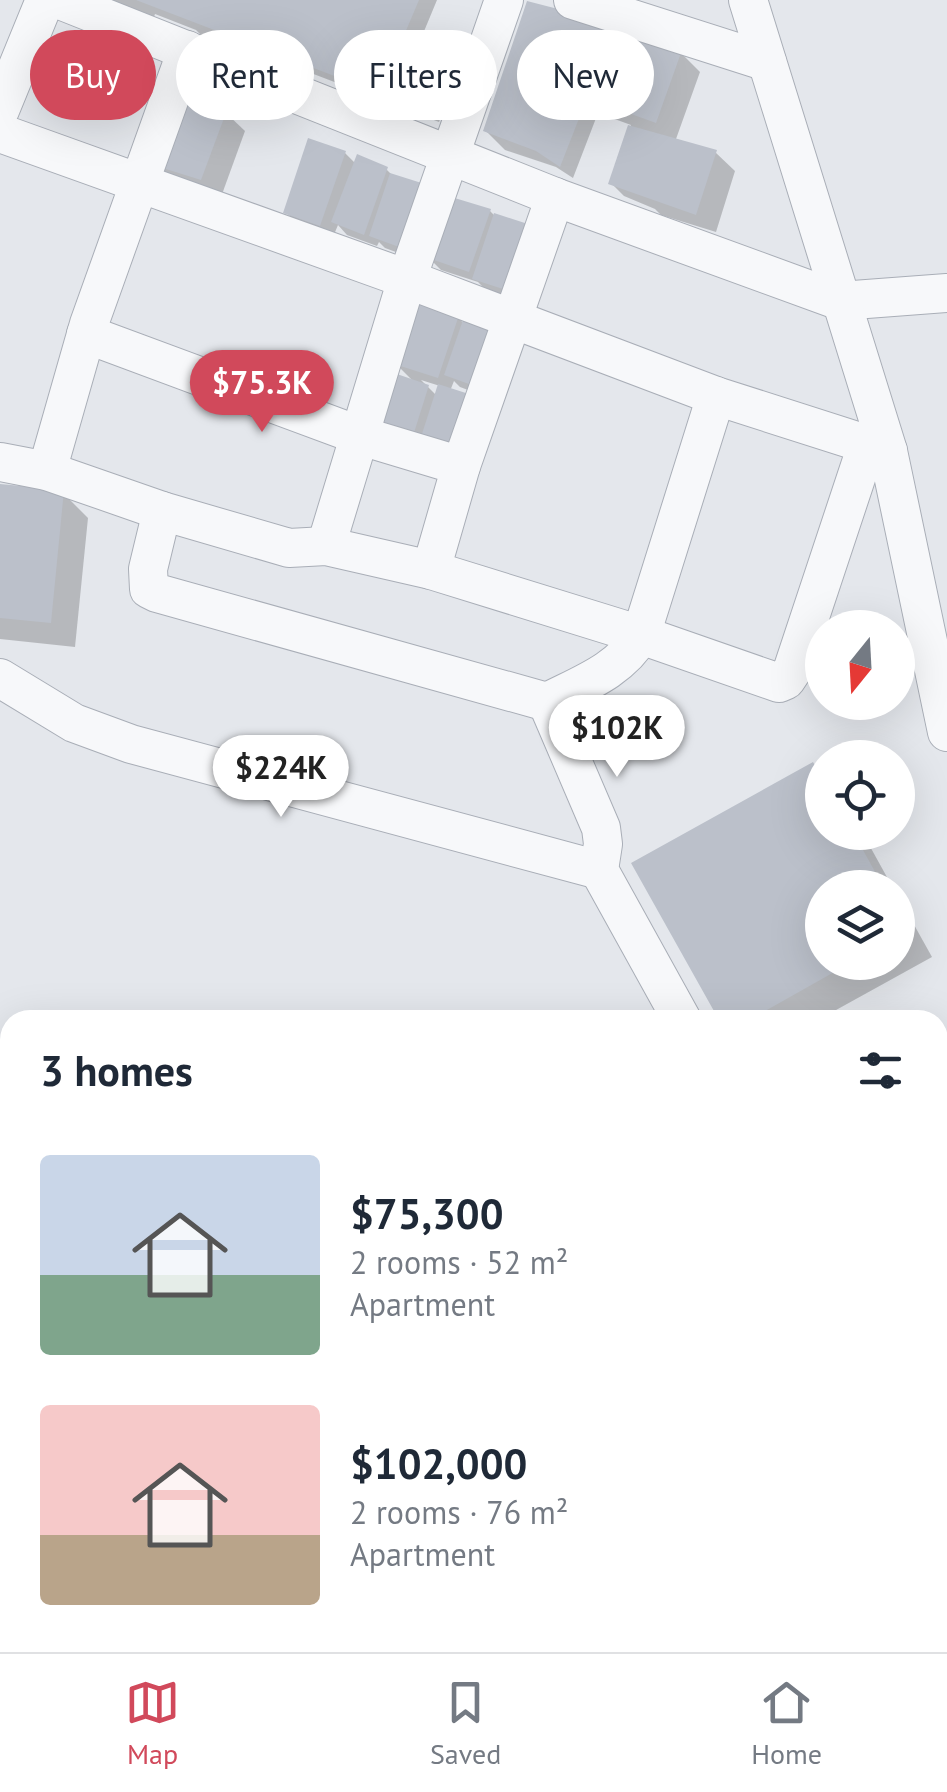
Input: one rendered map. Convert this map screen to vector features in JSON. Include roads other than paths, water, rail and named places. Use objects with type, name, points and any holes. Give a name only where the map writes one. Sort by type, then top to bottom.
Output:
[{"type":"street","points":[[0,110],[45,0]]},
{"type":"street","points":[[60,0],[176,46]]},
{"type":"street","points":[[326,546],[406,278],[504,0]]},
{"type":"street","points":[[574,0],[767,62]]},
{"type":"street","points":[[748,0],[840,301],[947,732]]},
{"type":"street","points":[[46,471],[86,334],[176,80]]},
{"type":"street","points":[[314,101],[554,197],[840,301],[947,293]]},
{"type":"street","points":[[0,133],[406,278],[716,396],[878,448]]},
{"type":"street","points":[[431,570],[461,466],[554,197]]},
{"type":"street","points":[[86,334],[358,435],[461,466]]},
{"type":"street","points":[[162,511],[148,569],[149,589],[156,593],[547,702],[614,668],[641,635],[716,396]]},
{"type":"street","points":[[0,462],[46,471],[162,511],[289,548],[326,546],[431,570],[641,635],[779,683],[786,680],[878,448]]},
{"type":"street","points":[[0,678],[74,723],[132,744],[598,870]]},
{"type":"street","points":[[547,702],[601,828],[603,844],[598,870],[676,1010]]}]
